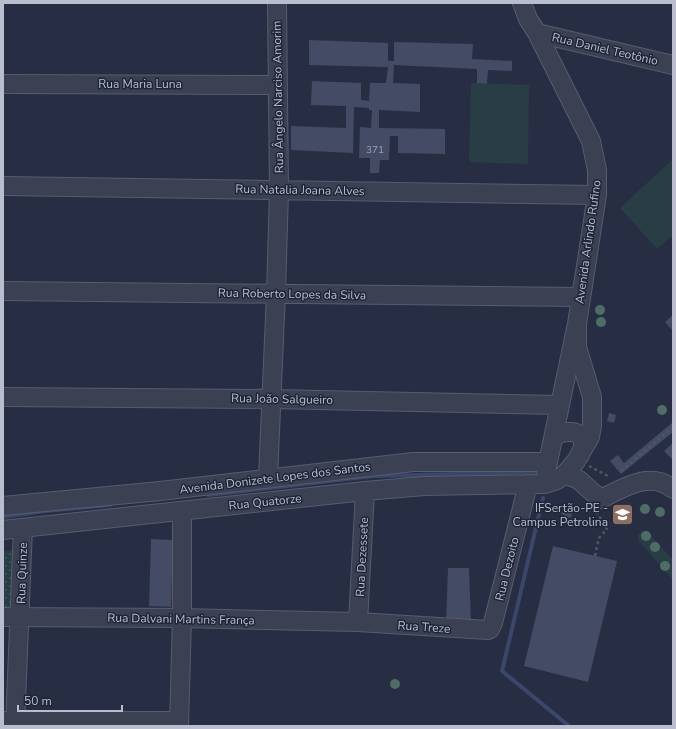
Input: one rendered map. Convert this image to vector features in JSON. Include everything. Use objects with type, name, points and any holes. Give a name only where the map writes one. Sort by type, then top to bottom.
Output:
[{"type":"street","name":"Rua Ângelo Narciso Amorim","points":[[268,478],[279,190],[277,3]]},
{"type":"street","name":"Avenida Arlindo Rufino","points":[[522,3],[528,19],[537,33],[591,141],[597,170],[597,195],[577,324],[554,436],[545,475],[542,480],[528,484]]},
{"type":"street","name":"Rua Daniel Teotônio","points":[[537,33],[673,65]]},
{"type":"street","name":"Rua Maria Luna","points":[[3,84],[277,85]]},
{"type":"street","name":"Rua Natalia Joana Alves","points":[[3,186],[414,191],[597,195]]},
{"type":"street","name":"Rua Roberto Lopes da Silva","points":[[3,291],[581,297]]},
{"type":"street","points":[[574,463],[590,437],[592,426],[592,397],[577,347],[577,324]]},
{"type":"street","name":"Rua João Salgueiro","points":[[3,397],[271,399],[560,405]]},
{"type":"street","points":[[554,436],[567,431],[573,432],[583,440],[583,445],[574,463],[580,480],[601,499],[638,482],[659,481],[673,489]]},
{"type":"street","name":"Avenida Donizete Lopes dos Santos","points":[[3,506],[193,487],[413,462],[548,462]]},
{"type":"street","name":"Rua Quatorze","points":[[3,530],[365,491],[424,486],[545,484],[557,480],[574,463]]},
{"type":"street","name":"Rua Dezoito","points":[[490,629],[493,623],[528,484]]},
{"type":"street","points":[[11,723],[179,723],[182,618],[188,510],[193,487]]},
{"type":"street","name":"Rua Dezessete","points":[[358,622],[365,491]]},
{"type":"street","name":"Rua Quinze","points":[[11,723],[12,618],[23,528]]},
{"type":"street","name":"Rua Dalvani Martins França","points":[[12,618],[182,618],[358,622]]},
{"type":"street","name":"Rua Treze","points":[[358,622],[480,630],[490,629]]},
{"type":"path","points":[[618,474],[673,428]]},
{"type":"path","points":[[574,463],[603,473],[612,479]]},
{"type":"path","points":[[595,556],[599,538],[607,528],[592,506],[597,496]]},
{"type":"shaded area","points":[[471,83],[529,85],[528,164],[469,162]]},
{"type":"shaded area","points":[[673,159],[673,235],[657,249],[620,208]]},
{"type":"shaded area","points":[[642,531],[650,534],[673,560],[673,580],[638,540],[638,535]]},
{"type":"shaded area","points":[[15,550],[12,614],[3,613],[3,551]]},
{"type":"building","points":[[309,40],[388,43],[388,61],[394,61],[394,42],[473,44],[472,59],[512,61],[512,71],[488,70],[487,84],[477,83],[477,69],[394,65],[393,83],[420,84],[420,112],[379,110],[379,128],[445,129],[445,154],[398,153],[398,136],[390,136],[389,160],[380,160],[379,173],[370,173],[370,158],[359,158],[360,127],[371,128],[372,110],[369,110],[369,108],[354,107],[353,153],[291,150],[291,126],[346,128],[346,106],[311,105],[312,81],[361,83],[361,100],[369,101],[370,83],[386,83],[388,67],[309,65]]},
{"type":"building","points":[[673,315],[673,331],[665,322]]},
{"type":"building","points":[[609,413],[616,415],[614,423],[607,421]]},
{"type":"building","points":[[673,422],[673,432],[621,474],[610,461],[618,455],[624,463]]},
{"type":"building","points":[[673,443],[673,460],[664,451]]},
{"type":"building","points":[[567,504],[574,511],[570,518],[561,514]]},
{"type":"building","points":[[151,539],[173,540],[171,607],[149,606]]},
{"type":"building","points":[[553,546],[617,561],[588,682],[524,666]]},
{"type":"building","points":[[448,568],[469,568],[471,624],[446,624]]},
{"type":"waterway","points":[[208,495],[373,476],[536,472]]},
{"type":"waterway","points":[[543,498],[502,671],[569,726]]},
{"type":"waterway","points":[[3,517],[45,511],[110,505]]},
{"type":"place","name":"IFSertão-PE - Campus Petrolina","points":[[623,515]]}]
